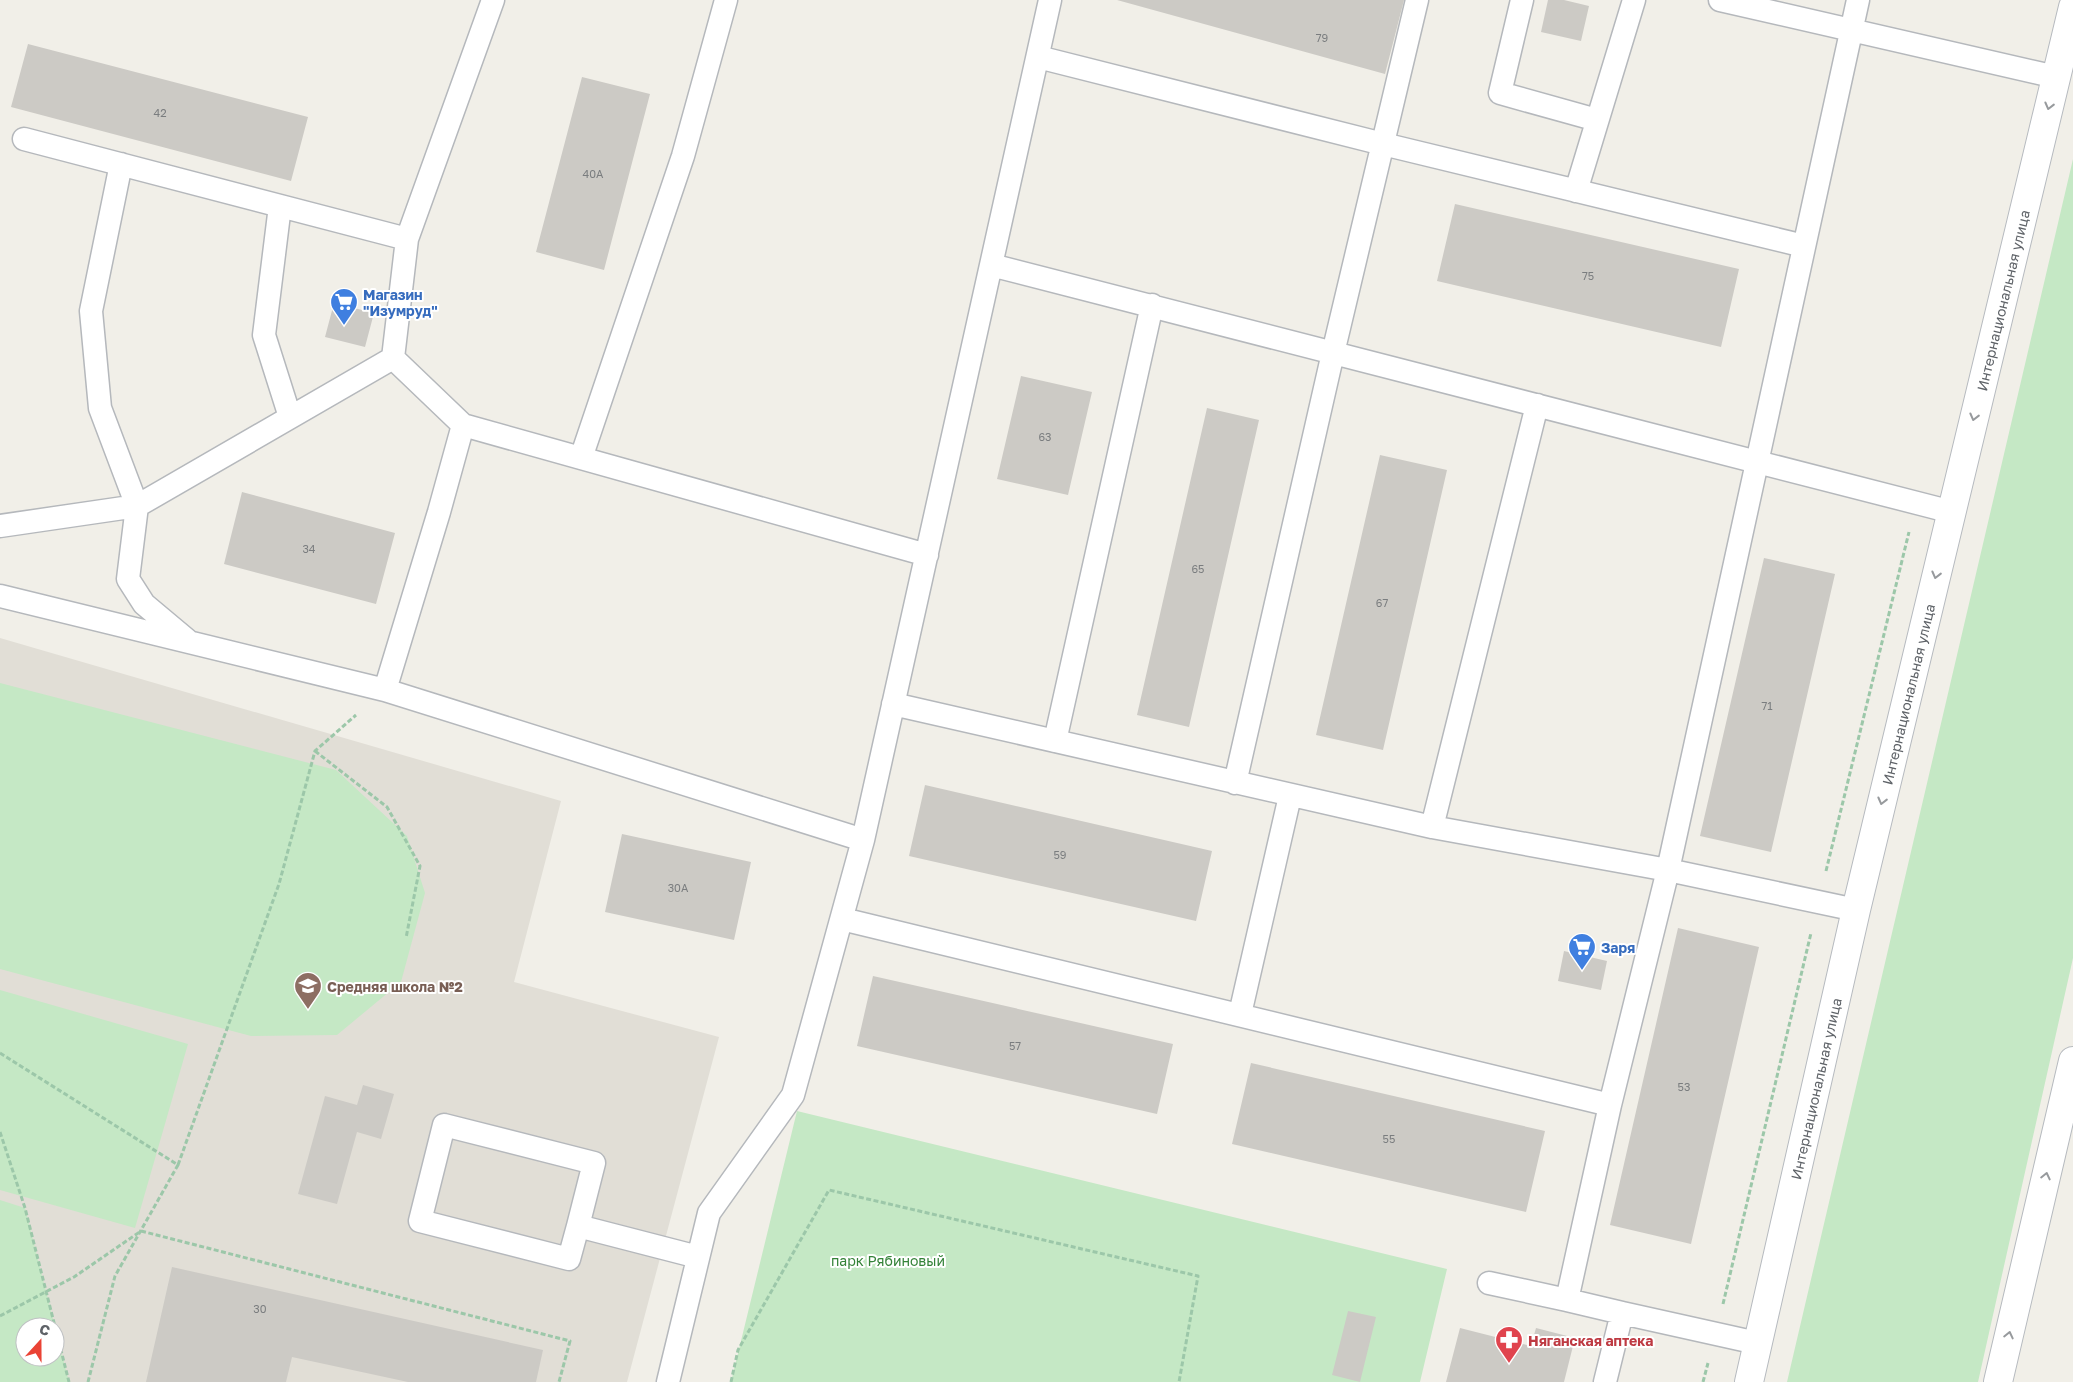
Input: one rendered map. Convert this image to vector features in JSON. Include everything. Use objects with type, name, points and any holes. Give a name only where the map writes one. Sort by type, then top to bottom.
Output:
[{"type":"main road","name":"Интернациональная улица","points":[[1749,1382],[1856,910],[2073,8]]},
{"type":"main road","points":[[1998,1382],[2073,1061]]},
{"type":"lane","points":[[393,358],[407,239],[493,0]]},
{"type":"lane","points":[[581,458],[683,156],[726,0]]},
{"type":"lane","points":[[668,1382],[708,1213],[793,1094],[842,919],[863,840],[1050,0]]},
{"type":"lane","points":[[1235,783],[1333,353],[1417,0]]},
{"type":"lane","points":[[1522,0],[1500,93],[1597,120]]},
{"type":"lane","points":[[1576,191],[1634,0]]},
{"type":"lane","points":[[1720,0],[2056,77]]},
{"type":"lane","points":[[1567,1300],[1610,1105],[1668,870],[1858,0]]},
{"type":"lane","points":[[1038,57],[1383,144],[1804,246]]},
{"type":"lane","points":[[24,139],[407,239]]},
{"type":"lane","points":[[122,164],[91,311],[100,408],[138,506],[128,579],[144,604],[192,644]]},
{"type":"lane","points":[[280,206],[264,335],[290,417]]},
{"type":"lane","points":[[991,265],[1952,512]]},
{"type":"lane","points":[[1055,741],[1152,305]]},
{"type":"lane","points":[[0,526],[138,506],[393,358]]},
{"type":"lane","points":[[393,358],[462,425],[926,555]]},
{"type":"lane","points":[[1432,827],[1537,405]]},
{"type":"lane","points":[[385,690],[439,512],[462,425]]},
{"type":"lane","points":[[0,596],[385,690],[863,840]]},
{"type":"lane","points":[[893,704],[1432,827],[1668,870],[1856,910]]},
{"type":"lane","points":[[1240,1014],[1290,796]]},
{"type":"lane","points":[[842,919],[1610,1105]]},
{"type":"lane","points":[[444,1125],[594,1163],[578,1226],[569,1259],[420,1221],[444,1125]]},
{"type":"lane","points":[[578,1226],[698,1256]]},
{"type":"lane","points":[[1489,1283],[1757,1344]]},
{"type":"lane","points":[[1605,1382],[1622,1313]]},
{"type":"path","points":[[1722,1308],[1916,503]]},
{"type":"path","points":[[88,1382],[115,1276],[178,1165],[279,884],[314,751],[385,690]]},
{"type":"path","points":[[314,751],[387,807],[420,866],[406,938]]},
{"type":"path","points":[[0,1053],[178,1165]]},
{"type":"path","points":[[0,1132],[25,1208],[69,1382]]},
{"type":"path","points":[[731,1382],[738,1350],[829,1190],[1198,1276],[1179,1382]]},
{"type":"path","points":[[0,1316],[74,1277],[141,1231],[570,1341],[559,1382]]},
{"type":"path","points":[[1703,1382],[1710,1354]]},
{"type":"shaded area","name":"Средняя школа №2","points":[[0,638],[561,801],[514,982],[719,1037],[627,1382],[0,1382]]},
{"type":"green space","points":[[2073,159],[2073,958],[1978,1382],[1787,1382]]},
{"type":"green space","points":[[0,683],[336,770],[407,836],[425,893],[401,982],[337,1035],[251,1036],[0,969]]},
{"type":"green space","points":[[0,990],[188,1044],[135,1228],[0,1190]]},
{"type":"green space","name":"парк Рябиновый","points":[[797,1111],[1447,1269],[1420,1382],[731,1382]]},
{"type":"green space","points":[[0,1200],[25,1208],[53,1317],[15,1317],[15,1367],[65,1366],[69,1382],[0,1382]]},
{"type":"building","points":[[1117,0],[1404,0],[1385,74]]},
{"type":"building","points":[[1548,0],[1564,0],[1589,6],[1581,41],[1541,32]]},
{"type":"building","points":[[28,44],[308,117],[291,181],[11,107]]},
{"type":"building","points":[[582,77],[650,94],[604,270],[536,252]]},
{"type":"building","points":[[1455,204],[1739,269],[1721,347],[1437,281]]},
{"type":"building","points":[[334,303],[374,313],[365,347],[325,337]]},
{"type":"building","points":[[1021,376],[1092,392],[1068,495],[997,479]]},
{"type":"building","points":[[1207,408],[1259,420],[1189,727],[1137,715]]},
{"type":"building","points":[[1380,455],[1447,470],[1383,750],[1316,735]]},
{"type":"building","points":[[242,492],[395,533],[376,604],[224,564]]},
{"type":"building","points":[[1764,558],[1835,574],[1771,852],[1700,836]]},
{"type":"building","points":[[925,785],[1212,851],[1196,921],[909,856]]},
{"type":"building","points":[[622,834],[751,862],[734,940],[605,912]]},
{"type":"building","points":[[1678,928],[1759,947],[1691,1244],[1610,1225]]},
{"type":"building","name":"Заря","points":[[1564,951],[1607,961],[1601,990],[1558,981]]},
{"type":"building","points":[[873,976],[1173,1044],[1157,1114],[857,1046]]},
{"type":"building","points":[[1251,1063],[1545,1131],[1526,1212],[1232,1144]]},
{"type":"building","points":[[363,1085],[394,1094],[381,1139],[357,1132],[337,1204],[298,1194],[325,1096],[357,1105]]},
{"type":"building","points":[[172,1267],[543,1350],[536,1382],[408,1382],[292,1357],[286,1382],[146,1382]]},
{"type":"building","points":[[1348,1311],[1376,1317],[1360,1382],[1332,1375]]},
{"type":"building","name":"Няганская аптека","points":[[1460,1328],[1531,1346],[1536,1328],[1575,1338],[1564,1382],[1446,1382]]},
{"type":"place","name":"Магазин \"Изумруд\"","points":[[344,326]]},
{"type":"place","name":"Заря","points":[[1582,971]]},
{"type":"place","name":"Средняя школа №2","points":[[308,1010]]},
{"type":"place","name":"Няганская аптека","points":[[1509,1364]]}]
